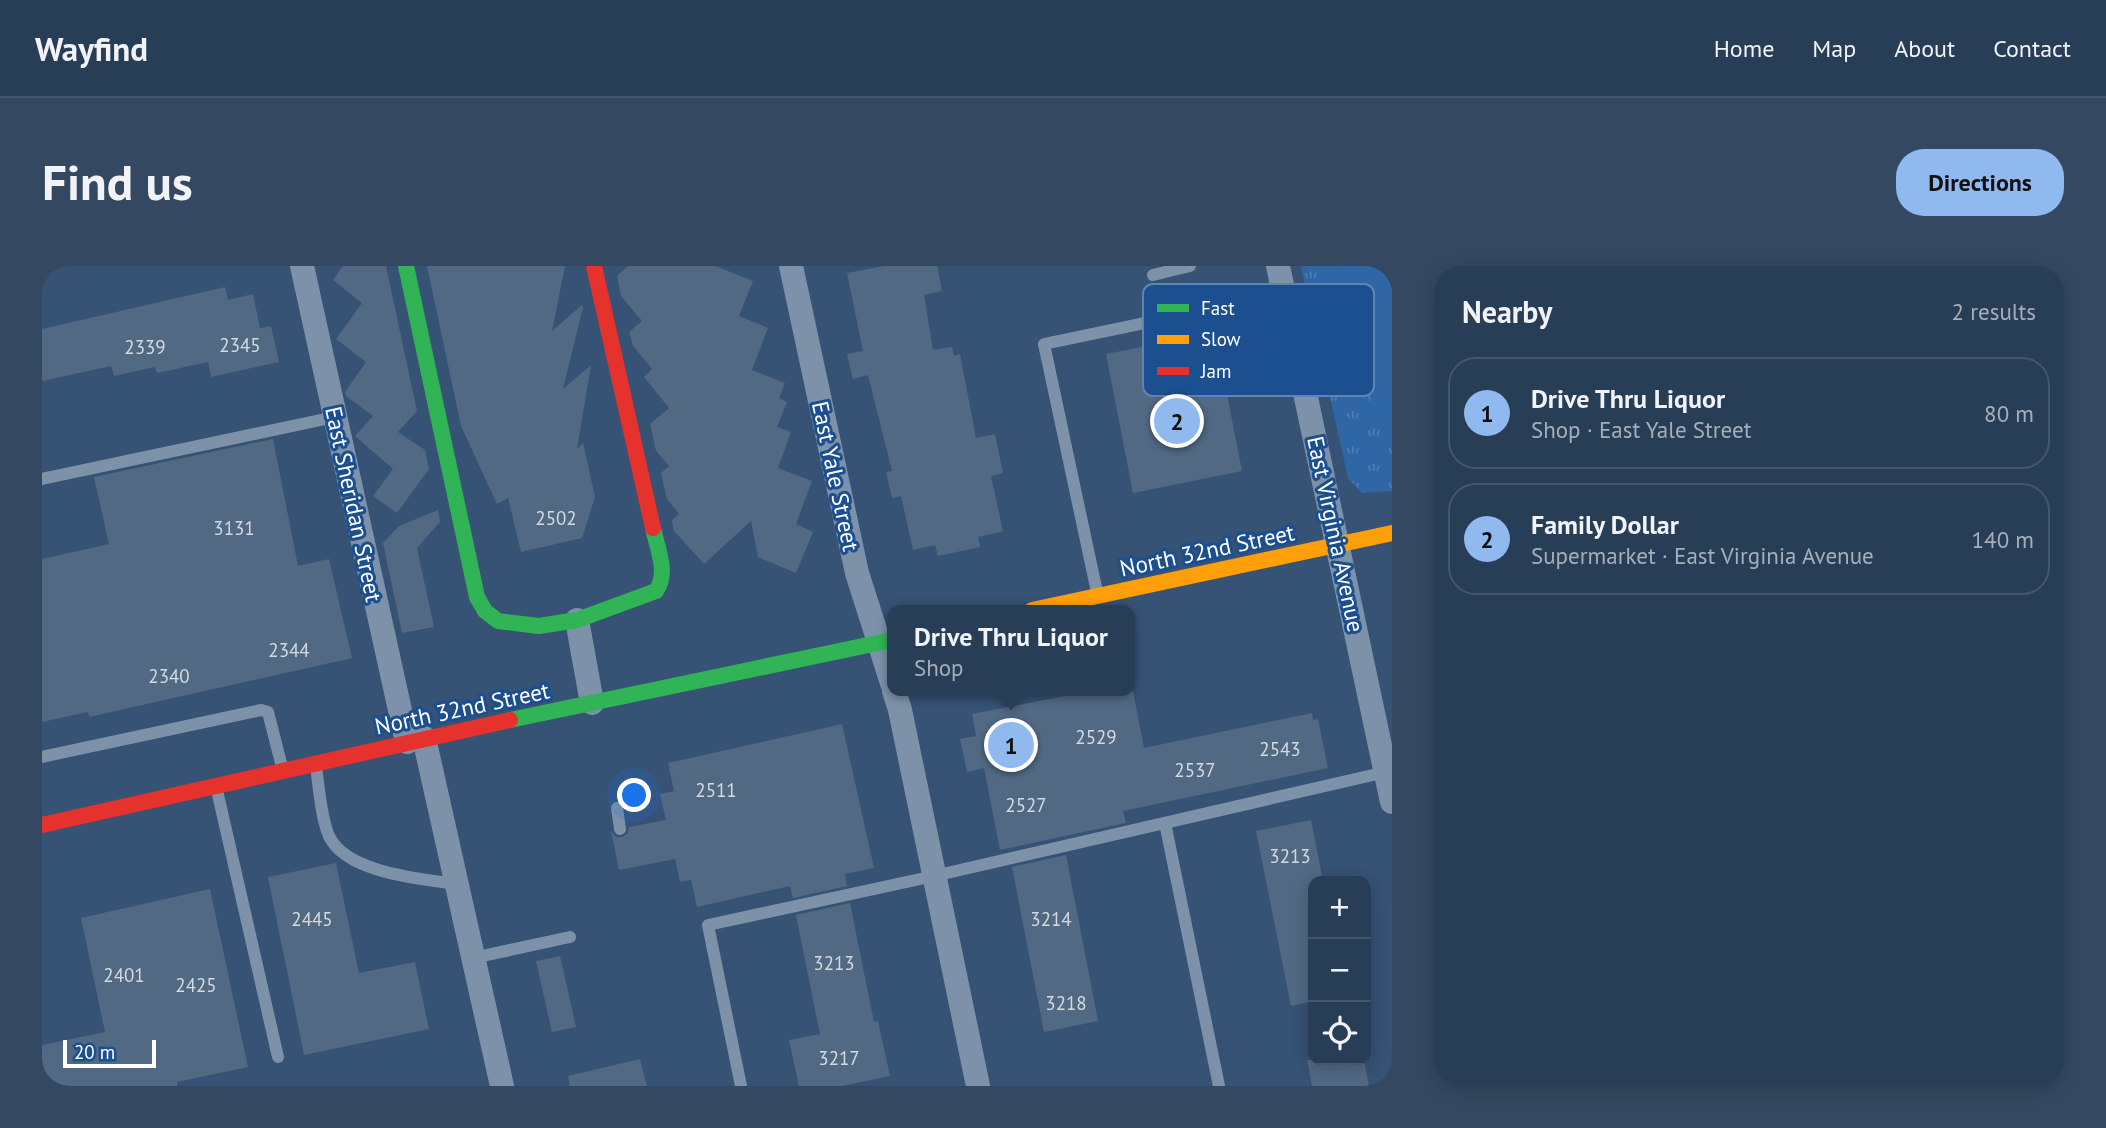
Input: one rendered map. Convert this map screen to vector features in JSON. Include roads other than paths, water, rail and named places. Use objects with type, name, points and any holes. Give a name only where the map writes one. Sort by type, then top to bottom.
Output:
[{"type":"main road","points":[[407,266],[477,597],[485,611],[498,621],[539,626],[577,620],[656,591],[661,584],[663,573],[594,266]]},
{"type":"main road","name":"North 32nd Street","points":[[1055,605],[1392,533]]},
{"type":"main road","name":"North 32nd Street","points":[[42,825],[415,740],[886,641]]},
{"type":"street","name":"East Sheridan Street","points":[[302,266],[335,417],[415,740],[457,884],[502,1086]]},
{"type":"street","name":"East Yale Street","points":[[791,266],[857,573],[886,641]]},
{"type":"street","name":"East Virginia Avenue","points":[[1278,266],[1282,284]]},
{"type":"street","name":"East Virginia Avenue","points":[[1306,396],[1392,803]]},
{"type":"street","points":[[577,620],[592,703]]},
{"type":"street","points":[[896,696],[901,710],[978,1086]]},
{"type":"lane","points":[[1153,275],[1190,266]]},
{"type":"lane","points":[[1097,596],[1044,344],[1143,323]]},
{"type":"lane","points":[[42,479],[335,417]]},
{"type":"lane","points":[[42,757],[261,710],[268,712],[284,770]]},
{"type":"lane","points":[[315,763],[328,834],[334,845],[365,865],[414,878],[457,884]]},
{"type":"lane","points":[[741,1086],[708,925],[1385,772]]},
{"type":"lane","points":[[216,786],[278,1058]]},
{"type":"lane","points":[[617,808],[620,829]]},
{"type":"lane","points":[[1164,823],[1219,1086]]},
{"type":"lane","points":[[473,958],[570,937]]},
{"type":"place","name":"Family Dollar","points":[[1177,421]]},
{"type":"place","name":"Drive Thru Liquor","points":[[1011,745]]}]
